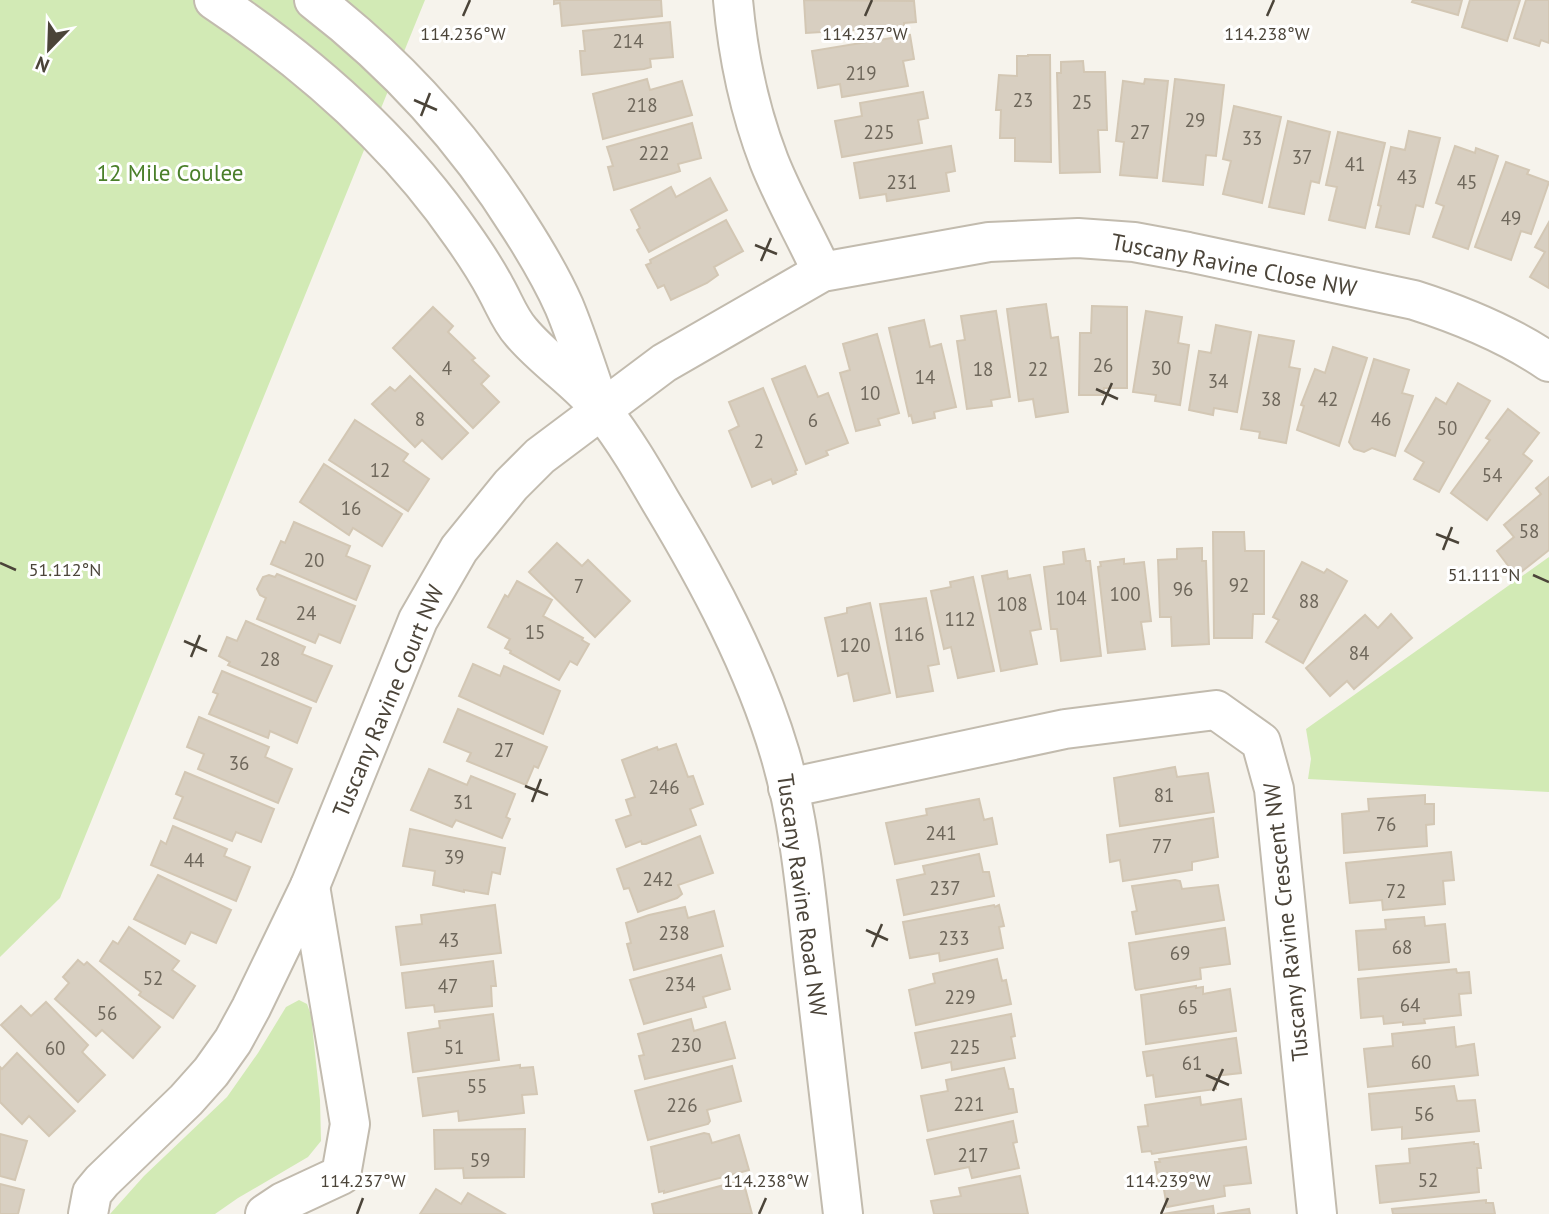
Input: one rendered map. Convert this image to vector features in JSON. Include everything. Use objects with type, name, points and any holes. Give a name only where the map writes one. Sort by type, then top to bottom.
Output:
[{"type":"street","name":"Tuscany Ravine Road NW","points":[[214,0],[305,65],[390,145],[461,234],[492,281],[519,331],[602,410],[639,464],[719,603],[770,727],[788,788],[805,882],[843,1214]]},
{"type":"street","name":"Tuscany Ravine Road NW","points":[[314,0],[378,53],[418,93],[460,141],[499,193],[533,248],[563,305],[602,410]]},
{"type":"street","points":[[733,0],[743,77],[755,121],[770,163],[822,272]]},
{"type":"street","name":"Tuscany Ravine Close NW","points":[[602,410],[664,363],[822,272],[989,242],[1078,238],[1134,243],[1414,300],[1493,330],[1549,362]]},
{"type":"street","name":"Tuscany Ravine Court NW","points":[[88,1214],[92,1193],[102,1181],[186,1100],[211,1072],[233,1041],[310,886],[402,658],[437,584],[459,549],[511,485],[540,456],[602,410]]},
{"type":"street","name":"Tuscany Ravine Crescent NW","points":[[788,788],[1065,729],[1216,710],[1261,742],[1274,789],[1317,1214]]},
{"type":"street","points":[[265,1214],[283,1202],[341,1175],[350,1124],[310,886]]},
{"type":"green space","name":"12 Mile Coulee","points":[[0,0],[425,0],[60,898],[0,957]]},
{"type":"green space","points":[[1549,557],[1549,792],[1308,779],[1311,759],[1306,729]]},
{"type":"green space","points":[[299,1000],[307,1004],[311,1015],[320,1100],[321,1141],[308,1157],[215,1214],[110,1214],[144,1176],[227,1097],[286,1007]]},
{"type":"building","points":[[554,0],[661,0],[662,16],[562,26],[560,3],[554,4]]},
{"type":"building","points":[[804,0],[914,1],[916,22],[904,23],[904,27],[806,33]]},
{"type":"building","points":[[1462,0],[1458,15],[1412,2]]},
{"type":"building","points":[[1470,0],[1520,0],[1507,41],[1462,27]]},
{"type":"building","points":[[1526,0],[1549,0],[1549,43],[1541,40],[1539,46],[1514,38]]},
{"type":"building","points":[[670,22],[673,57],[650,59],[651,67],[644,69],[582,75],[580,51],[585,51],[583,31]]},
{"type":"building","points":[[910,35],[914,59],[903,61],[908,86],[842,97],[840,84],[818,88],[812,51]]},
{"type":"building","points":[[1050,55],[1051,162],[1015,161],[1015,138],[1000,138],[1001,110],[996,110],[999,75],[1017,76],[1017,56]]},
{"type":"building","points":[[1083,61],[1084,72],[1105,72],[1107,130],[1098,130],[1100,172],[1060,173],[1057,73],[1061,73],[1061,62]]},
{"type":"building","points":[[647,79],[650,90],[682,81],[692,115],[603,139],[593,94]]},
{"type":"building","points":[[1145,79],[1168,81],[1157,178],[1120,175],[1124,142],[1116,141],[1123,81],[1144,84]]},
{"type":"building","points":[[1175,79],[1224,85],[1216,156],[1206,155],[1203,185],[1163,181]]},
{"type":"building","points":[[923,92],[928,118],[918,120],[922,143],[842,157],[835,121],[862,116],[860,103]]},
{"type":"building","points":[[1234,106],[1281,117],[1262,203],[1223,194],[1231,161],[1223,159]]},
{"type":"building","points":[[1288,121],[1330,132],[1319,183],[1311,181],[1304,214],[1269,207]]},
{"type":"building","points":[[692,123],[701,158],[678,164],[680,171],[614,190],[608,167],[613,166],[607,147]]},
{"type":"building","points":[[1409,131],[1440,138],[1423,207],[1416,205],[1409,234],[1376,227],[1391,147],[1405,150]]},
{"type":"building","points":[[1338,132],[1385,143],[1365,228],[1329,220],[1337,187],[1326,185]]},
{"type":"building","points":[[951,146],[955,171],[946,173],[949,191],[887,201],[886,194],[860,198],[854,163]]},
{"type":"building","points":[[1455,146],[1475,153],[1476,148],[1498,156],[1468,249],[1433,237],[1444,206],[1436,203]]},
{"type":"building","points":[[1506,162],[1529,170],[1527,174],[1549,182],[1531,234],[1521,231],[1511,260],[1475,247]]},
{"type":"building","points":[[710,178],[727,210],[649,252],[637,230],[640,228],[631,210],[671,187],[676,197]]},
{"type":"building","points":[[726,220],[743,251],[714,267],[718,275],[707,283],[671,300],[664,285],[658,288],[646,265],[651,263],[650,260]]},
{"type":"building","points":[[1549,222],[1549,288],[1530,277],[1545,252],[1535,247]]},
{"type":"building","points":[[1046,304],[1051,338],[1058,337],[1068,412],[1036,417],[1033,399],[1019,401],[1007,309]]},
{"type":"building","points":[[1092,306],[1127,307],[1127,388],[1104,388],[1103,395],[1079,395],[1080,333],[1091,333]]},
{"type":"building","points":[[433,307],[453,326],[448,332],[489,376],[481,384],[499,402],[473,428],[393,348]]},
{"type":"building","points":[[996,311],[1010,397],[991,400],[992,406],[967,409],[957,341],[965,340],[961,316]]},
{"type":"building","points":[[1146,311],[1182,317],[1178,343],[1189,345],[1180,405],[1155,401],[1156,395],[1133,392]]},
{"type":"building","points":[[924,320],[930,347],[941,344],[956,407],[934,412],[935,418],[913,423],[911,415],[909,416],[889,328]]},
{"type":"building","points":[[1216,325],[1251,332],[1237,412],[1214,408],[1213,415],[1189,410],[1199,351],[1211,353]]},
{"type":"building","points":[[877,334],[899,413],[878,419],[880,425],[856,431],[840,373],[850,370],[843,344]]},
{"type":"building","points":[[1259,335],[1294,341],[1289,367],[1300,369],[1286,443],[1259,438],[1260,432],[1241,429]]},
{"type":"building","points":[[1333,347],[1367,358],[1339,446],[1297,430],[1304,406],[1301,405],[1315,369],[1325,373]]},
{"type":"building","points":[[1374,359],[1409,370],[1402,393],[1413,396],[1395,456],[1372,448],[1364,452],[1354,449],[1349,442]]},
{"type":"building","points":[[805,366],[818,397],[828,393],[848,443],[826,451],[828,455],[806,464],[772,379]]},
{"type":"building","points":[[410,376],[468,433],[442,459],[422,440],[415,447],[372,404],[390,387],[395,391]]},
{"type":"building","points":[[1458,383],[1490,401],[1439,492],[1414,479],[1424,462],[1405,451],[1436,398],[1446,404]]},
{"type":"building","points":[[763,388],[797,470],[796,474],[773,484],[771,479],[752,487],[729,431],[739,426],[729,402]]},
{"type":"building","points":[[1508,409],[1539,433],[1523,454],[1532,461],[1487,520],[1451,493],[1490,440],[1486,438]]},
{"type":"building","points":[[355,420],[408,454],[403,461],[429,479],[408,511],[329,460]]},
{"type":"building","points":[[324,464],[402,514],[382,546],[353,528],[349,535],[300,502]]},
{"type":"building","points":[[1549,477],[1549,550],[1516,576],[1497,551],[1514,537],[1504,525],[1541,494],[1536,488]]},
{"type":"building","points":[[294,522],[350,546],[346,556],[370,566],[356,600],[271,564],[281,541],[285,543]]},
{"type":"building","points":[[1213,532],[1244,532],[1245,551],[1264,551],[1264,614],[1253,614],[1252,638],[1214,638]]},
{"type":"building","points":[[557,543],[582,566],[588,560],[630,601],[595,637],[529,572]]},
{"type":"building","points":[[1202,548],[1202,561],[1206,561],[1209,644],[1172,646],[1171,617],[1160,617],[1158,560],[1177,559],[1177,549]]},
{"type":"building","points":[[1084,549],[1086,561],[1090,561],[1101,656],[1061,661],[1057,629],[1051,629],[1044,567],[1064,564],[1063,552]]},
{"type":"building","points":[[1124,559],[1124,564],[1144,562],[1151,621],[1141,622],[1145,649],[1108,653],[1098,567],[1101,566],[1100,562]]},
{"type":"building","points":[[1302,562],[1324,573],[1327,569],[1347,581],[1303,663],[1266,642],[1279,620],[1273,617]]},
{"type":"building","points":[[1007,571],[1008,579],[1030,575],[1041,629],[1030,631],[1037,664],[1001,671],[982,576]]},
{"type":"building","points":[[277,574],[355,606],[340,643],[319,634],[315,643],[257,619],[266,598],[260,595],[257,589],[263,577],[275,577]]},
{"type":"building","points":[[973,577],[994,671],[958,678],[951,647],[944,649],[931,591],[951,587],[950,582]]},
{"type":"building","points":[[517,581],[552,600],[543,616],[589,644],[577,665],[570,661],[559,680],[510,653],[511,651],[505,648],[510,639],[488,627],[505,595],[508,597]]},
{"type":"building","points":[[926,598],[939,664],[928,666],[933,691],[897,697],[880,604]]},
{"type":"building","points":[[870,603],[890,693],[854,701],[848,673],[838,676],[825,618],[847,613],[847,608]]},
{"type":"building","points":[[1391,614],[1412,638],[1354,689],[1347,681],[1330,696],[1306,668],[1365,615],[1378,628]]},
{"type":"building","points":[[246,621],[305,647],[302,654],[332,666],[316,702],[228,665],[230,662],[219,656],[227,637],[237,641]]},
{"type":"building","points":[[473,664],[500,676],[504,666],[560,691],[543,734],[459,696]]},
{"type":"building","points":[[222,671],[311,708],[297,743],[270,731],[268,738],[209,714],[218,694],[213,692]]},
{"type":"building","points":[[458,709],[547,747],[538,768],[534,766],[526,785],[467,761],[471,753],[444,742]]},
{"type":"building","points":[[199,717],[269,747],[265,757],[292,769],[278,803],[198,769],[204,754],[187,747]]},
{"type":"building","points":[[676,744],[688,777],[693,776],[703,804],[690,809],[696,825],[646,844],[641,841],[626,847],[616,820],[631,815],[626,800],[635,797],[622,760],[657,747],[658,750]]},
{"type":"building","points":[[1175,767],[1177,777],[1208,773],[1214,812],[1120,826],[1114,778]]},
{"type":"building","points":[[429,769],[467,785],[471,776],[515,794],[506,817],[510,819],[502,838],[456,820],[452,827],[411,810]]},
{"type":"building","points":[[185,772],[274,809],[261,842],[236,832],[232,841],[174,818],[183,797],[176,794]]},
{"type":"building","points":[[1425,795],[1425,804],[1434,804],[1434,824],[1426,825],[1427,846],[1344,853],[1342,814],[1369,811],[1368,799]]},
{"type":"building","points":[[979,799],[984,820],[992,818],[997,844],[895,864],[886,823],[927,815],[926,809]]},
{"type":"building","points":[[1213,818],[1218,857],[1192,862],[1192,870],[1123,881],[1120,860],[1110,862],[1107,835]]},
{"type":"building","points":[[173,826],[227,849],[224,856],[250,867],[236,901],[151,865],[161,841],[166,844]]},
{"type":"building","points":[[410,829],[505,848],[500,874],[492,872],[488,894],[433,885],[435,871],[403,866]]},
{"type":"building","points":[[700,836],[713,873],[678,885],[682,894],[677,898],[638,912],[629,888],[624,889],[617,869]]},
{"type":"building","points":[[1451,852],[1454,880],[1443,881],[1445,904],[1383,910],[1382,900],[1350,903],[1346,863]]},
{"type":"building","points":[[979,854],[983,872],[989,872],[994,896],[904,915],[897,880],[925,874],[923,866]]},
{"type":"building","points":[[158,875],[231,910],[216,943],[191,932],[185,944],[134,919]]},
{"type":"building","points":[[1180,881],[1182,889],[1218,885],[1224,920],[1136,934],[1132,912],[1137,911],[1132,886]]},
{"type":"building","points":[[495,905],[501,953],[401,965],[396,927],[422,924],[421,915]]},
{"type":"building","points":[[999,905],[1004,926],[999,927],[1003,948],[940,961],[939,953],[910,958],[903,922]]},
{"type":"building","points":[[685,907],[688,918],[714,911],[723,946],[634,970],[627,944],[631,943],[626,923]]},
{"type":"building","points":[[1424,917],[1425,926],[1445,924],[1449,962],[1359,970],[1356,931],[1386,929],[1385,920]]},
{"type":"building","points":[[129,927],[179,961],[172,970],[195,986],[173,1018],[139,995],[141,992],[100,961],[113,941],[118,944]]},
{"type":"building","points":[[1225,928],[1230,964],[1200,968],[1201,979],[1136,990],[1129,943]]},
{"type":"building","points":[[721,955],[730,989],[703,997],[706,1007],[644,1024],[630,980]]},
{"type":"building","points":[[997,959],[1002,981],[1006,980],[1011,1004],[916,1025],[909,990],[935,983],[933,974]]},
{"type":"building","points":[[78,960],[84,965],[87,962],[160,1027],[133,1058],[102,1030],[96,1036],[55,999],[69,983],[63,977]]},
{"type":"building","points":[[493,961],[496,986],[491,986],[492,1006],[435,1012],[434,1005],[406,1008],[402,973]]},
{"type":"building","points":[[1456,969],[1457,973],[1469,972],[1471,993],[1459,994],[1461,1015],[1424,1019],[1425,1023],[1403,1025],[1403,1022],[1384,1024],[1383,1016],[1361,1018],[1358,979]]},
{"type":"building","points":[[1203,987],[1203,994],[1230,989],[1236,1031],[1146,1044],[1141,995]]},
{"type":"building","points":[[46,1002],[88,1045],[82,1052],[105,1075],[78,1102],[1,1025],[21,1006],[31,1016]]},
{"type":"building","points":[[493,1014],[499,1060],[413,1072],[408,1033],[440,1028],[439,1021]]},
{"type":"building","points":[[1011,1014],[1015,1058],[952,1070],[951,1062],[922,1068],[915,1033]]},
{"type":"building","points":[[691,1019],[694,1031],[725,1022],[735,1058],[645,1079],[639,1056],[644,1055],[638,1034]]},
{"type":"building","points":[[1454,1027],[1456,1047],[1474,1044],[1478,1075],[1368,1087],[1364,1049],[1393,1046],[1392,1034]]},
{"type":"building","points":[[1236,1038],[1241,1073],[1214,1076],[1216,1089],[1156,1097],[1153,1075],[1147,1076],[1143,1052]]},
{"type":"building","points":[[17,1053],[75,1111],[49,1136],[29,1116],[22,1124],[0,1102],[0,1067],[2,1069]]},
{"type":"building","points":[[520,1065],[520,1068],[533,1067],[537,1094],[522,1095],[524,1113],[459,1121],[458,1111],[423,1116],[418,1078]]},
{"type":"building","points":[[732,1066],[741,1101],[707,1110],[710,1121],[708,1124],[648,1140],[635,1091]]},
{"type":"building","points":[[1004,1068],[1009,1089],[1013,1089],[1017,1112],[928,1131],[921,1096],[948,1091],[946,1080]]},
{"type":"building","points":[[1454,1086],[1457,1101],[1475,1100],[1479,1131],[1402,1139],[1402,1127],[1372,1130],[1369,1094]]},
{"type":"building","points":[[1200,1097],[1201,1105],[1241,1099],[1246,1139],[1152,1154],[1151,1151],[1142,1152],[1138,1127],[1148,1126],[1145,1105]]},
{"type":"building","points":[[1013,1121],[1017,1142],[1013,1143],[1019,1168],[972,1178],[969,1167],[935,1174],[927,1140]]},
{"type":"building","points":[[525,1129],[524,1177],[464,1178],[463,1168],[435,1169],[434,1130]]},
{"type":"building","points":[[0,1134],[27,1141],[15,1180],[0,1176]]},
{"type":"building","points":[[709,1134],[712,1143],[739,1135],[749,1170],[664,1193],[659,1192],[651,1147]]},
{"type":"building","points":[[1474,1142],[1478,1144],[1481,1168],[1477,1168],[1479,1192],[1380,1203],[1376,1166],[1410,1163],[1409,1149]]},
{"type":"building","points":[[1246,1147],[1251,1183],[1224,1186],[1225,1196],[1167,1207],[1155,1162],[1160,1162],[1159,1159]]},
{"type":"building","points":[[1020,1176],[1028,1214],[934,1214],[931,1201],[961,1196],[959,1188]]},
{"type":"building","points":[[743,1180],[752,1214],[654,1214],[652,1204]]},
{"type":"building","points":[[0,1184],[24,1190],[18,1214],[0,1214]]},
{"type":"building","points":[[436,1189],[461,1204],[468,1193],[505,1214],[420,1214]]},
{"type":"building","points":[[1486,1200],[1486,1203],[1493,1203],[1495,1214],[1393,1214],[1392,1209]]},
{"type":"building","points":[[1213,1206],[1214,1214],[1163,1214]]},
{"type":"building","points":[[1249,1209],[1250,1214],[1217,1214]]}]
